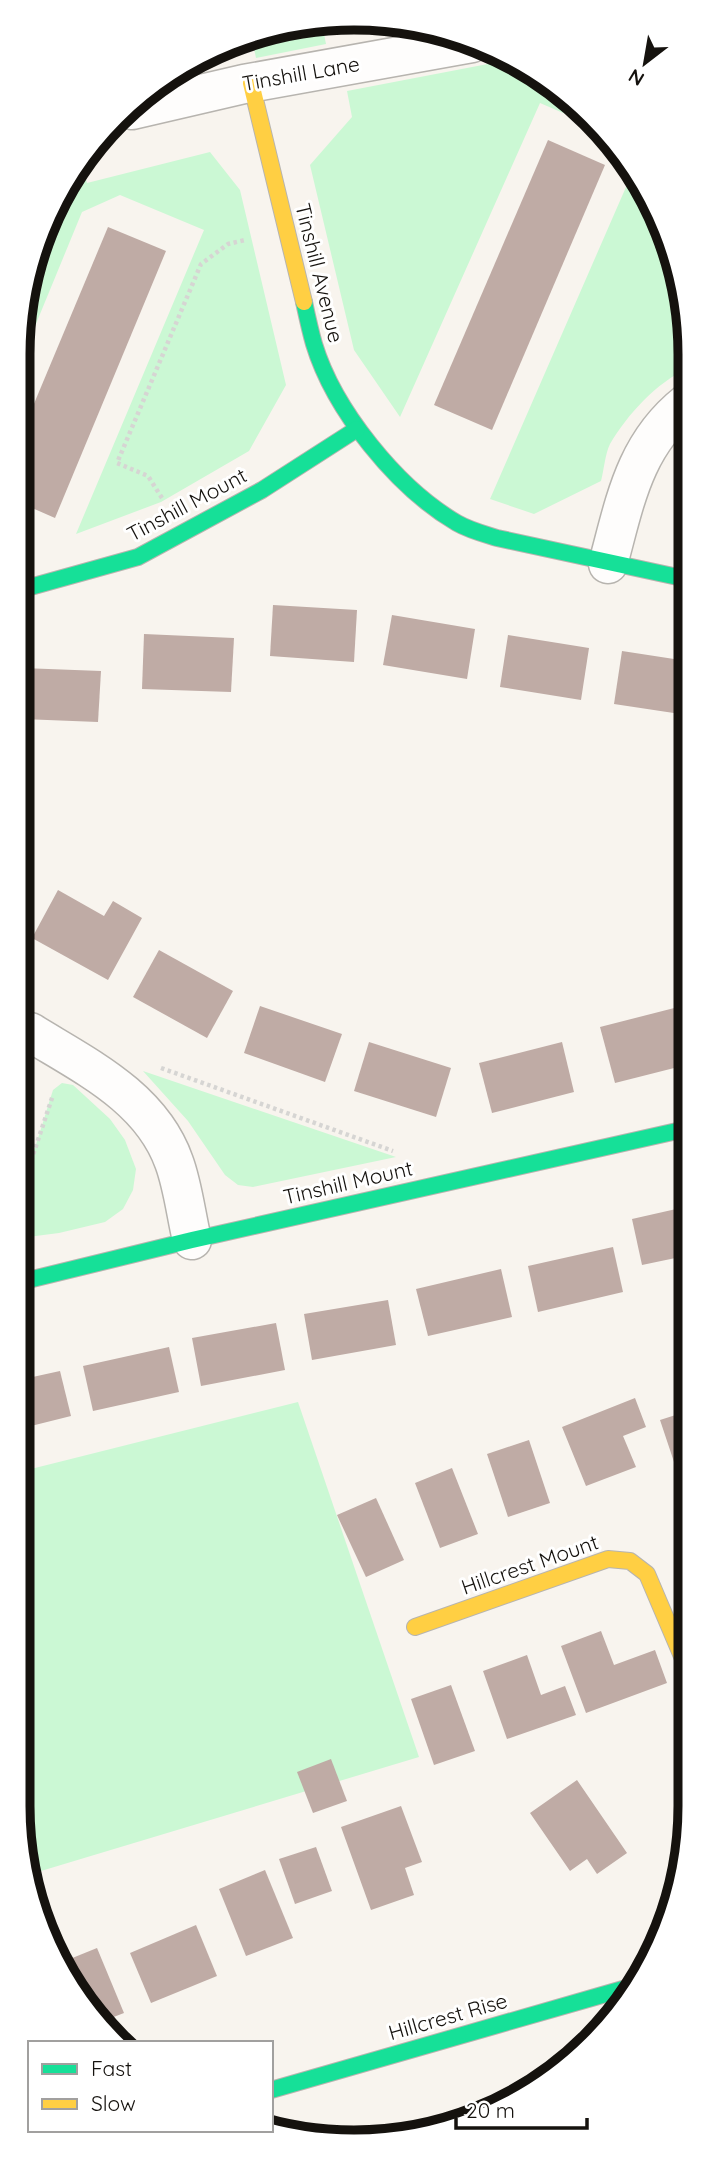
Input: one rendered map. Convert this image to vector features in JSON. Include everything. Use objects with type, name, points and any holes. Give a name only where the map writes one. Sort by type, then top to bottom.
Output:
[{"type":"street","name":"Tinshill Lane","points":[[143,107],[251,83],[455,46]]},
{"type":"street","name":"Tinshill Avenue","points":[[251,83],[314,345],[357,429],[401,479],[446,516],[469,529],[512,542],[678,577]]},
{"type":"street","points":[[608,564],[630,482],[647,447],[678,411]]},
{"type":"street","name":"Tinshill Mount","points":[[30,587],[138,557],[262,490],[357,429]]},
{"type":"street","points":[[45,1041],[117,1087],[155,1126],[174,1161],[192,1240]]},
{"type":"street","name":"Tinshill Mount","points":[[30,1280],[192,1240],[678,1131]]},
{"type":"street","name":"Hillcrest Mount","points":[[415,1627],[608,1559],[630,1561],[647,1574],[678,1647]]},
{"type":"street","name":"Hillcrest Rise","points":[[273,2089],[621,1989]]},
{"type":"path","points":[[183,532],[149,476],[117,463],[201,264],[228,244],[287,230]]},
{"type":"path","points":[[30,1163],[56,1084],[45,1041]]},
{"type":"path","points":[[117,1087],[137,1060],[415,1158],[420,1188]]},
{"type":"green space","points":[[323,31],[326,44],[256,58],[253,46]]},
{"type":"green space","points":[[496,62],[534,84],[577,119],[540,103],[400,417],[354,350],[310,165],[352,117],[347,91]]},
{"type":"green space","points":[[210,152],[240,190],[286,385],[249,451],[161,502],[76,534],[204,230],[120,195],[82,212],[30,338],[36,291],[54,230],[84,173],[87,183]]},
{"type":"green space","points":[[628,181],[654,230],[667,270],[678,333],[678,374],[654,391],[617,433],[608,448],[601,481],[534,514],[490,499]]},
{"type":"green space","points":[[143,1071],[396,1157],[253,1187],[238,1185],[225,1175],[188,1121]]},
{"type":"green space","points":[[62,1083],[73,1085],[110,1119],[125,1140],[136,1169],[133,1190],[123,1209],[105,1222],[30,1237],[30,1164],[53,1090]]},
{"type":"green space","points":[[298,1402],[419,1757],[37,1872],[30,1827],[30,1469]]},
{"type":"building","points":[[548,140],[605,165],[492,430],[434,405]]},
{"type":"building","points":[[108,227],[166,251],[55,518],[30,507],[30,413]]},
{"type":"building","points":[[273,605],[357,610],[354,662],[270,656]]},
{"type":"building","points":[[392,615],[475,629],[467,679],[383,665]]},
{"type":"building","points":[[144,634],[234,638],[231,692],[142,689]]},
{"type":"building","points":[[508,635],[589,648],[581,700],[500,687]]},
{"type":"building","points":[[622,651],[678,660],[678,714],[614,704]]},
{"type":"building","points":[[30,668],[101,671],[98,722],[30,719]]},
{"type":"building","points":[[58,890],[104,916],[113,901],[142,918],[108,980],[32,938]]},
{"type":"building","points":[[159,950],[233,991],[207,1038],[133,997]]},
{"type":"building","points":[[260,1006],[342,1034],[325,1082],[244,1053]]},
{"type":"building","points":[[678,1007],[678,1067],[615,1083],[600,1027]]},
{"type":"building","points":[[369,1042],[451,1068],[436,1117],[354,1091]]},
{"type":"building","points":[[562,1042],[574,1092],[492,1113],[479,1063]]},
{"type":"building","points":[[678,1209],[678,1257],[642,1265],[632,1219]]},
{"type":"building","points":[[613,1247],[623,1292],[538,1312],[528,1266]]},
{"type":"building","points":[[501,1269],[512,1317],[428,1336],[416,1289]]},
{"type":"building","points":[[388,1300],[396,1345],[312,1360],[304,1314]]},
{"type":"building","points":[[276,1323],[285,1370],[201,1386],[192,1338]]},
{"type":"building","points":[[169,1347],[179,1392],[93,1411],[83,1366]]},
{"type":"building","points":[[60,1371],[71,1416],[30,1426],[30,1378]]},
{"type":"building","points":[[635,1398],[646,1427],[623,1436],[636,1467],[586,1486],[562,1427]]},
{"type":"building","points":[[678,1414],[678,1474],[660,1420]]},
{"type":"building","points":[[529,1440],[550,1503],[508,1517],[487,1454]]},
{"type":"building","points":[[452,1468],[478,1534],[440,1548],[415,1483]]},
{"type":"building","points":[[376,1498],[404,1560],[366,1577],[337,1515]]},
{"type":"building","points":[[601,1631],[614,1665],[655,1650],[667,1683],[586,1713],[561,1646]]},
{"type":"building","points":[[527,1655],[541,1695],[565,1686],[576,1715],[507,1739],[483,1671]]},
{"type":"building","points":[[451,1685],[475,1751],[434,1765],[411,1699]]},
{"type":"building","points":[[331,1759],[347,1801],[313,1813],[297,1772]]},
{"type":"building","points":[[577,1780],[627,1853],[597,1874],[587,1859],[570,1871],[530,1813]]},
{"type":"building","points":[[401,1806],[422,1862],[405,1868],[414,1895],[371,1910],[341,1827]]},
{"type":"building","points":[[316,1847],[332,1891],[295,1904],[279,1859]]},
{"type":"building","points":[[265,1870],[293,1938],[246,1956],[219,1889]]},
{"type":"building","points":[[196,1925],[217,1976],[151,2003],[130,1953]]},
{"type":"building","points":[[97,1948],[124,2013],[109,2019],[84,1986],[69,1960]]},
{"type":"traffic: fast","points":[[304,302],[314,344],[336,395],[370,445],[412,490],[434,508],[462,525],[497,538],[678,577]]},
{"type":"traffic: fast","points":[[30,587],[138,557],[262,490],[357,429]]},
{"type":"traffic: fast","points":[[30,1280],[192,1240],[678,1131]]},
{"type":"traffic: fast","points":[[273,2089],[621,1989]]},
{"type":"traffic: slow","points":[[251,83],[304,302]]},
{"type":"traffic: slow","points":[[415,1627],[608,1559],[630,1561],[647,1574],[678,1647]]}]
